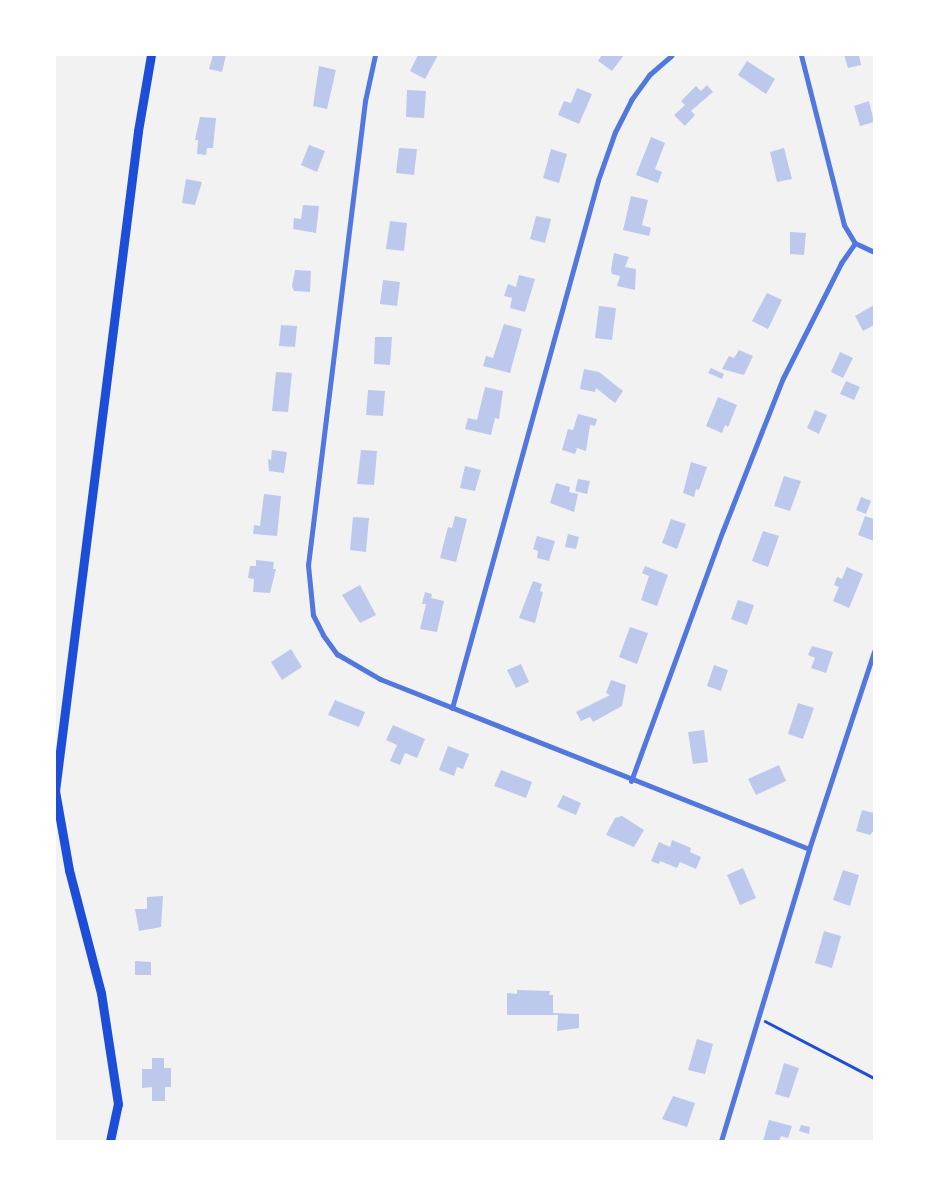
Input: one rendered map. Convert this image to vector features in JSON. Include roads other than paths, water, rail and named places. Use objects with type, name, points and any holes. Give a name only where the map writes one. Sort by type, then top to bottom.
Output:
[{"type":"main road","points":[[110,1141],[118,1104],[101,993],[69,870],[55,791],[138,131],[151,55]]},
{"type":"street","points":[[375,55],[365,101],[327,397],[308,565],[309,592],[314,615],[337,654],[380,679],[631,781],[809,849]]},
{"type":"street","points":[[452,708],[598,180],[615,132],[631,100],[648,75],[672,55]]},
{"type":"street","points":[[801,55],[836,202],[856,243],[874,252]]},
{"type":"street","points":[[631,781],[775,396],[841,263],[856,243]]},
{"type":"street","points":[[721,1141],[809,849],[874,651]]}]
